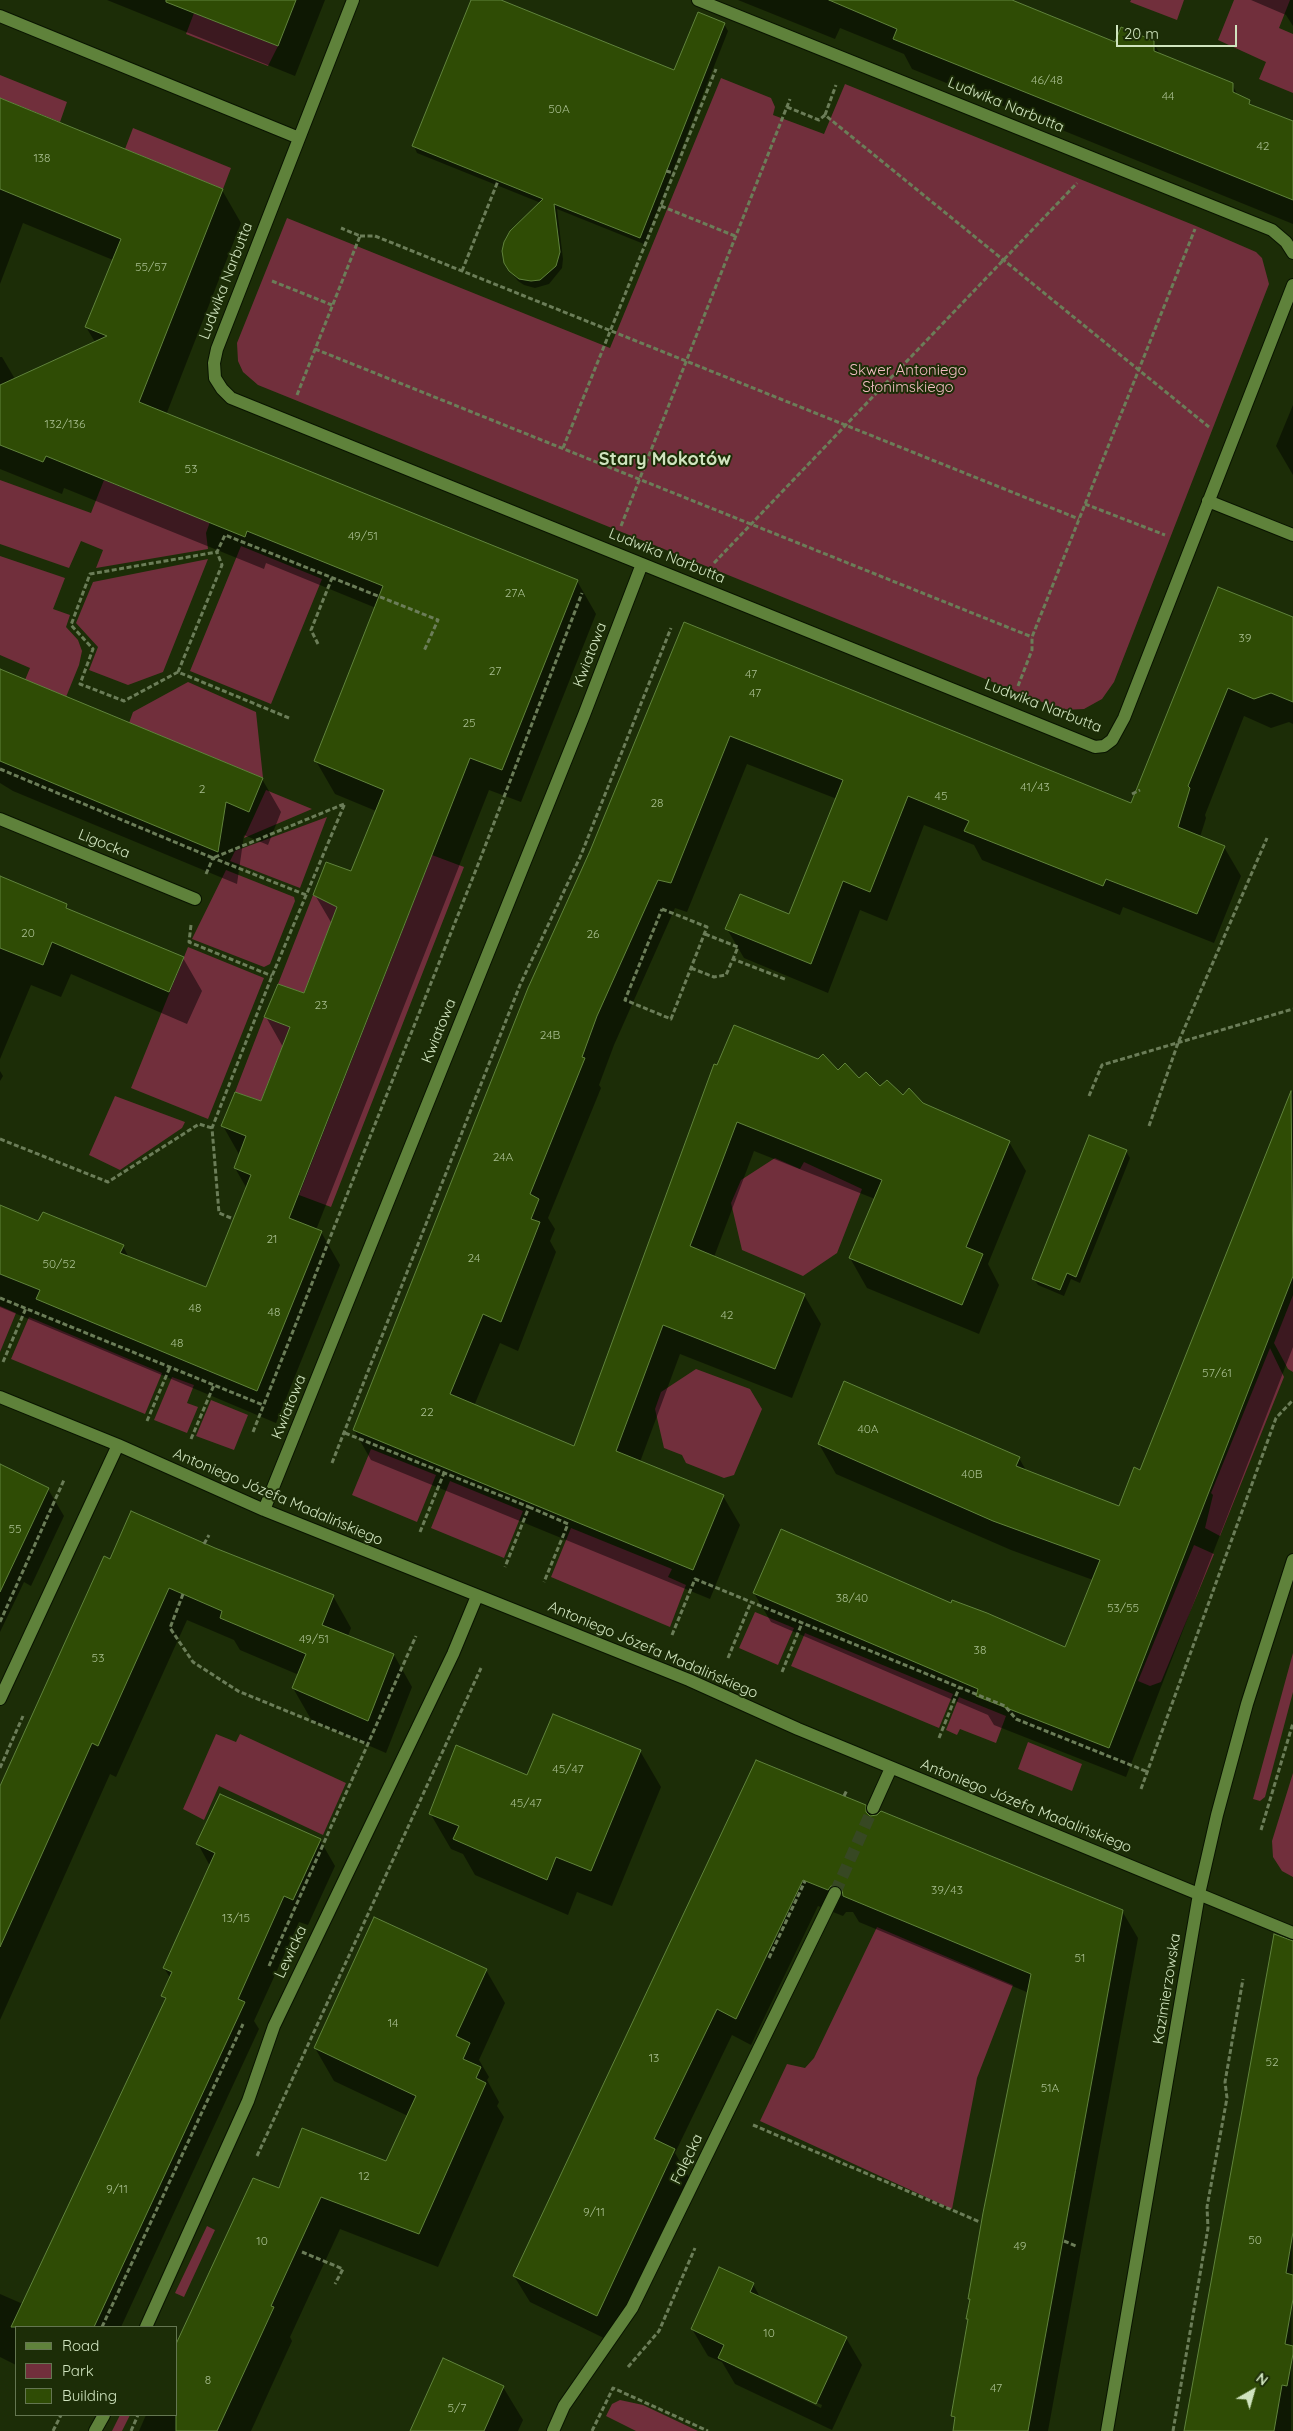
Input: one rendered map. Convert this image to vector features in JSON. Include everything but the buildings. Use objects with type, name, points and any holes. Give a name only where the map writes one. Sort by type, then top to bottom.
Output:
[{"type":"street","name":"Ludwika Narbutta","points":[[353,0],[217,349],[214,363],[215,378],[222,389],[231,398],[1095,747],[1104,746],[1112,740],[1124,718],[1293,286]]},
{"type":"street","name":"Ludwika Narbutta","points":[[698,0],[1272,230],[1286,242],[1293,253]]},
{"type":"street","points":[[0,16],[299,138]]},
{"type":"street","points":[[1208,501],[1293,535]]},
{"type":"street","name":"Kwiatowa","points":[[264,1510],[584,715],[642,564]]},
{"type":"street","name":"Ligocka","points":[[0,819],[195,899]]},
{"type":"street","name":"Antoniego Józefa Madalińskiego","points":[[0,1397],[118,1445],[264,1510],[689,1680],[759,1713],[1293,1933]]},
{"type":"street","points":[[0,1699],[118,1445]]},
{"type":"street","name":"Kazimierzowska","points":[[1107,2431],[1199,1894],[1217,1816],[1247,1704],[1293,1560]]},
{"type":"street","name":"Lewicka","points":[[146,2326],[248,2101],[274,2026],[453,1654],[477,1596]]},
{"type":"street","points":[[873,1808],[891,1768]]},
{"type":"street","name":"Falęcka","points":[[553,2431],[564,2406],[632,2308],[835,1893]]},
{"type":"street","points":[[95,2431],[103,2416]]},
{"type":"path","points":[[563,448],[716,69]]},
{"type":"path","points":[[787,107],[819,120],[824,115],[836,85]]},
{"type":"path","points":[[619,531],[790,99]]},
{"type":"path","points":[[824,115],[1212,430]]},
{"type":"path","points":[[666,171],[674,173]]},
{"type":"path","points":[[712,568],[715,560],[750,523],[1080,180]]},
{"type":"path","points":[[462,271],[498,181]]},
{"type":"path","points":[[661,206],[735,236]]},
{"type":"path","points":[[1016,691],[1032,650],[1032,637],[1196,226]]},
{"type":"path","points":[[341,228],[360,236],[375,236],[1079,519]]},
{"type":"path","points":[[294,400],[360,236]]},
{"type":"path","points":[[267,279],[332,305]]},
{"type":"path","points":[[315,349],[1032,637]]},
{"type":"path","points":[[1085,504],[1170,537]]},
{"type":"path","points":[[217,552],[90,574],[71,625],[93,649],[80,684],[124,702],[178,672],[222,565],[217,552],[225,535],[438,620],[424,651]]},
{"type":"path","points":[[318,644],[311,630],[332,578]]},
{"type":"path","points":[[253,1432],[481,856],[582,593]]},
{"type":"path","points":[[332,1463],[520,985],[581,855],[671,628]]},
{"type":"path","points":[[178,672],[289,718]]},
{"type":"path","points":[[0,769],[306,895]]},
{"type":"path","points":[[1132,794],[1140,790]]},
{"type":"path","points":[[232,1218],[219,1213],[212,1128],[272,976],[344,803],[213,858],[195,899],[189,942],[272,976]]},
{"type":"path","points":[[1148,1126],[1178,1043],[1267,838]]},
{"type":"path","points":[[662,909],[707,927],[691,968],[671,1019],[625,1000],[662,909]]},
{"type":"path","points":[[691,968],[714,977],[726,975],[738,947],[705,934]]},
{"type":"path","points":[[733,959],[787,980]]},
{"type":"path","points":[[1089,1096],[1102,1065],[1293,1009]]},
{"type":"path","points":[[0,1139],[108,1182],[199,1124],[212,1128]]},
{"type":"path","points":[[0,1298],[263,1405]]},
{"type":"path","points":[[3,1362],[26,1308]]},
{"type":"path","points":[[147,1421],[170,1367]]},
{"type":"path","points":[[191,1439],[214,1385]]},
{"type":"path","points":[[1141,1789],[1276,1418],[1293,1400]]},
{"type":"path","points":[[345,1433],[568,1524],[544,1582]]},
{"type":"path","points":[[420,1532],[444,1473]]},
{"type":"path","points":[[0,1622],[64,1480]]},
{"type":"path","points":[[505,1567],[529,1507]]},
{"type":"path","points":[[204,1544],[209,1534]]},
{"type":"path","points":[[672,1635],[695,1579],[1005,1706],[1016,1720],[1148,1772]]},
{"type":"path","points":[[183,1594],[170,1628],[193,1662],[238,1691],[367,1744]]},
{"type":"path","points":[[728,1658],[751,1602]]},
{"type":"path","points":[[782,1672],[802,1623]]},
{"type":"path","points":[[267,1970],[329,1835],[367,1744],[416,1636]]},
{"type":"path","points":[[253,2164],[481,1668]]},
{"type":"path","points":[[939,1738],[959,1688]]},
{"type":"path","points":[[1261,1830],[1293,1723]]},
{"type":"path","points":[[844,1796],[847,1790]]},
{"type":"path","points":[[1173,2431],[1208,2228],[1207,2207],[1227,2098],[1225,2082],[1243,1979]]},
{"type":"path","points":[[102,2326],[247,2014]]},
{"type":"path","points":[[750,2124],[980,2222]]},
{"type":"path","points":[[625,2371],[659,2331],[698,2241]]},
{"type":"path","points":[[1064,2241],[1076,2246]]},
{"type":"path","points":[[302,2252],[343,2269],[335,2284]]},
{"type":"path","points":[[592,2431],[617,2382]]},
{"type":"path","points":[[613,2388],[708,2431]]},
{"type":"path","points":[[53,2431],[60,2416]]},
{"type":"path","points":[[130,2431],[138,2416]]},
{"type":"green space","points":[[1131,0],[1184,0],[1177,20],[1130,2]]},
{"type":"green space","points":[[1234,0],[1290,0],[1279,28],[1293,34],[1293,93],[1259,79],[1266,62],[1218,40]]},
{"type":"green space","points":[[194,13],[278,46],[268,66],[186,34]]},
{"type":"green space","points":[[0,75],[67,102],[60,122],[0,98]]},
{"type":"green space","name":"Skwer Antoniego Słonimskiego","points":[[721,78],[771,98],[775,107],[773,115],[824,134],[845,84],[1196,226],[1256,252],[1262,258],[1269,284],[1114,682],[1102,699],[1084,709],[1062,710],[258,385],[243,372],[238,361],[237,343],[287,218],[610,348]]},
{"type":"green space","points":[[133,128],[231,168],[223,189],[125,149]]},
{"type":"green space","points":[[0,480],[91,513],[104,480],[210,522],[206,533],[208,549],[96,568],[103,550],[81,541],[69,568],[0,544]]},
{"type":"green space","points":[[241,546],[322,579],[271,704],[190,671]]},
{"type":"green space","points":[[0,556],[65,578],[53,609],[70,615],[66,627],[78,640],[82,651],[79,665],[66,697],[25,680],[30,668],[0,655]]},
{"type":"green space","points":[[208,559],[163,672],[128,685],[89,670],[98,647],[76,623],[93,582]]},
{"type":"green space","points":[[188,682],[256,712],[263,778],[129,723],[133,712]]},
{"type":"green space","points":[[266,790],[312,809],[244,838]]},
{"type":"green space","points":[[327,817],[300,888],[230,861],[235,851]]},
{"type":"green space","points":[[432,855],[464,867],[331,1207],[299,1195]]},
{"type":"green space","points":[[226,870],[294,897],[295,901],[270,964],[264,967],[192,939]]},
{"type":"green space","points":[[313,895],[337,907],[304,993],[278,984]]},
{"type":"green space","points":[[188,947],[264,978],[208,1119],[131,1088]]},
{"type":"green space","points":[[264,1017],[290,1027],[261,1101],[235,1092]]},
{"type":"green space","points":[[115,1096],[185,1122],[182,1128],[120,1170],[89,1155]]},
{"type":"green space","points":[[775,1158],[800,1169],[804,1162],[862,1189],[837,1253],[803,1276],[742,1250],[731,1203],[741,1180]]},
{"type":"green space","points":[[1293,1295],[1293,1372],[1288,1369],[1274,1343]]},
{"type":"green space","points":[[0,1306],[16,1313],[0,1352]]},
{"type":"green space","points":[[29,1317],[162,1373],[145,1414],[11,1359]]},
{"type":"green space","points":[[1270,1348],[1284,1377],[1220,1536],[1205,1528],[1213,1495],[1211,1493]]},
{"type":"green space","points":[[696,1369],[750,1389],[762,1409],[734,1475],[724,1478],[686,1463],[682,1455],[664,1448],[655,1409],[661,1392]]},
{"type":"green space","points":[[172,1377],[194,1385],[187,1403],[198,1407],[187,1433],[154,1420]]},
{"type":"green space","points":[[211,1400],[248,1415],[234,1450],[196,1436]]},
{"type":"green space","points":[[371,1449],[436,1475],[417,1522],[352,1495]]},
{"type":"green space","points":[[450,1481],[523,1511],[504,1558],[431,1528]]},
{"type":"green space","points":[[571,1528],[672,1569],[668,1577],[686,1585],[670,1627],[551,1577]]},
{"type":"green space","points":[[1194,1545],[1214,1554],[1161,1682],[1150,1686],[1138,1681]]},
{"type":"green space","points":[[755,1612],[794,1628],[778,1665],[739,1648]]},
{"type":"green space","points":[[805,1633],[953,1694],[939,1728],[791,1666]]},
{"type":"green space","points":[[1293,1653],[1293,1692],[1265,1797],[1260,1801],[1253,1799]]},
{"type":"green space","points":[[959,1697],[1006,1716],[996,1743],[960,1729],[957,1735],[946,1730]]},
{"type":"green space","points":[[216,1734],[236,1742],[240,1734],[346,1783],[323,1835],[219,1786],[204,1820],[183,1809]]},
{"type":"green space","points":[[1028,1742],[1082,1764],[1072,1791],[1018,1769]]},
{"type":"green space","points":[[1293,1773],[1293,1877],[1282,1871],[1273,1857],[1272,1841]]},
{"type":"green space","points":[[877,1927],[1013,1985],[977,2078],[952,2209],[760,2121],[787,2064],[805,2068],[814,2058]]},
{"type":"green space","points":[[207,2226],[215,2230],[184,2297],[175,2293]]},
{"type":"green space","points":[[620,2400],[643,2405],[698,2431],[636,2431],[606,2416],[612,2404]]},
{"type":"green space","points":[[120,2416],[130,2416],[122,2431],[112,2431]]},
{"type":"tunnel","points":[[835,1893],[873,1808]]},
{"type":"district","name":"Stary Mokotów","points":[[665,460]]}]
